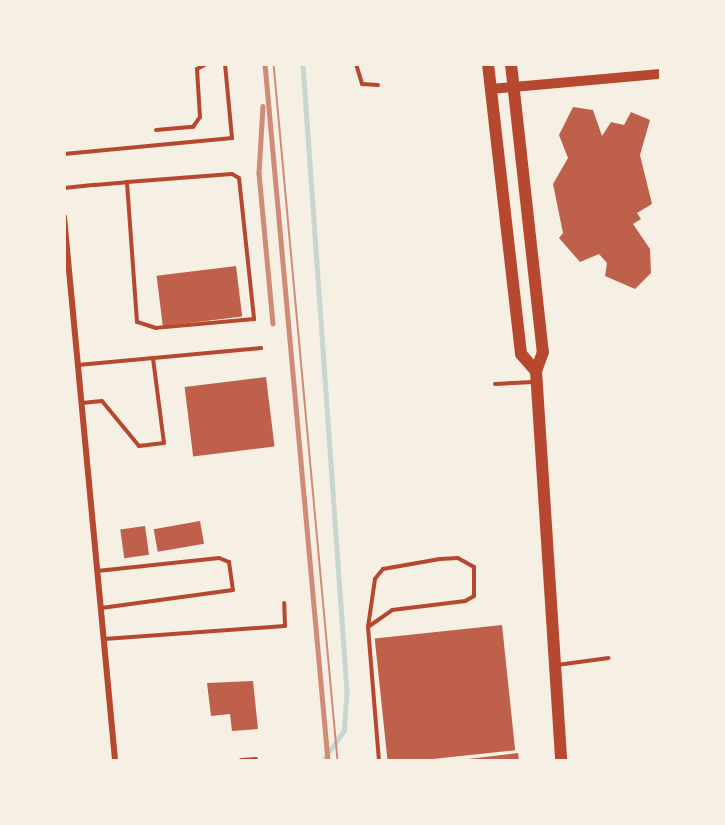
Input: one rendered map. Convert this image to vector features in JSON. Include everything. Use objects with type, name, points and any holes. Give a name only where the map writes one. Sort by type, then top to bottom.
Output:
[{"type":"main road","points":[[488,64],[521,354],[536,376]]},
{"type":"main road","points":[[511,64],[543,352],[536,376],[552,666],[561,760]]},
{"type":"street","points":[[491,88],[660,74]]},
{"type":"street","points":[[64,217],[115,760]]},
{"type":"lane","points":[[156,130],[193,127],[200,117],[197,69],[206,64]]},
{"type":"lane","points":[[64,154],[232,138],[225,64]]},
{"type":"lane","points":[[356,64],[362,84],[378,85]]},
{"type":"lane","points":[[64,188],[127,182],[239,178],[254,319],[156,328],[137,322],[127,182]]},
{"type":"lane","points":[[77,365],[261,348]]},
{"type":"lane","points":[[81,403],[102,401],[139,447],[164,443],[153,358]]},
{"type":"lane","points":[[495,384],[536,376]]},
{"type":"lane","points":[[97,571],[219,558],[229,562],[233,590],[100,608]]},
{"type":"lane","points":[[368,627],[392,610],[465,601],[474,596],[474,567],[458,558],[383,569],[372,589],[368,627],[379,760]]},
{"type":"lane","points":[[103,639],[285,626],[284,603]]},
{"type":"lane","points":[[552,666],[609,658]]},
{"type":"lane","points":[[241,760],[256,759]]},
{"type":"building","points":[[573,107],[593,110],[602,136],[611,122],[624,125],[631,112],[650,120],[640,155],[652,204],[637,213],[641,219],[633,224],[650,249],[651,273],[635,289],[605,276],[607,263],[599,254],[580,262],[559,238],[563,233],[553,184],[568,158],[559,135]]},
{"type":"building","points":[[236,266],[242,317],[163,326],[157,276]]},
{"type":"building","points":[[266,377],[275,446],[193,456],[185,387]]},
{"type":"building","points":[[200,521],[204,544],[158,552],[154,529]]},
{"type":"building","points":[[145,526],[149,555],[124,558],[120,529]]},
{"type":"building","points":[[502,625],[515,750],[423,760],[387,760],[375,638]]},
{"type":"building","points":[[253,681],[258,729],[232,731],[230,714],[211,716],[207,683]]},
{"type":"building","points":[[518,753],[519,760],[468,760],[468,759]]},
{"type":"waterway","points":[[303,64],[347,692],[344,731],[324,760]]},
{"type":"tram line","points":[[274,64],[338,760]]},
{"type":"railway","points":[[265,64],[328,760]]},
{"type":"railway","points":[[263,106],[259,173],[273,323]]}]
